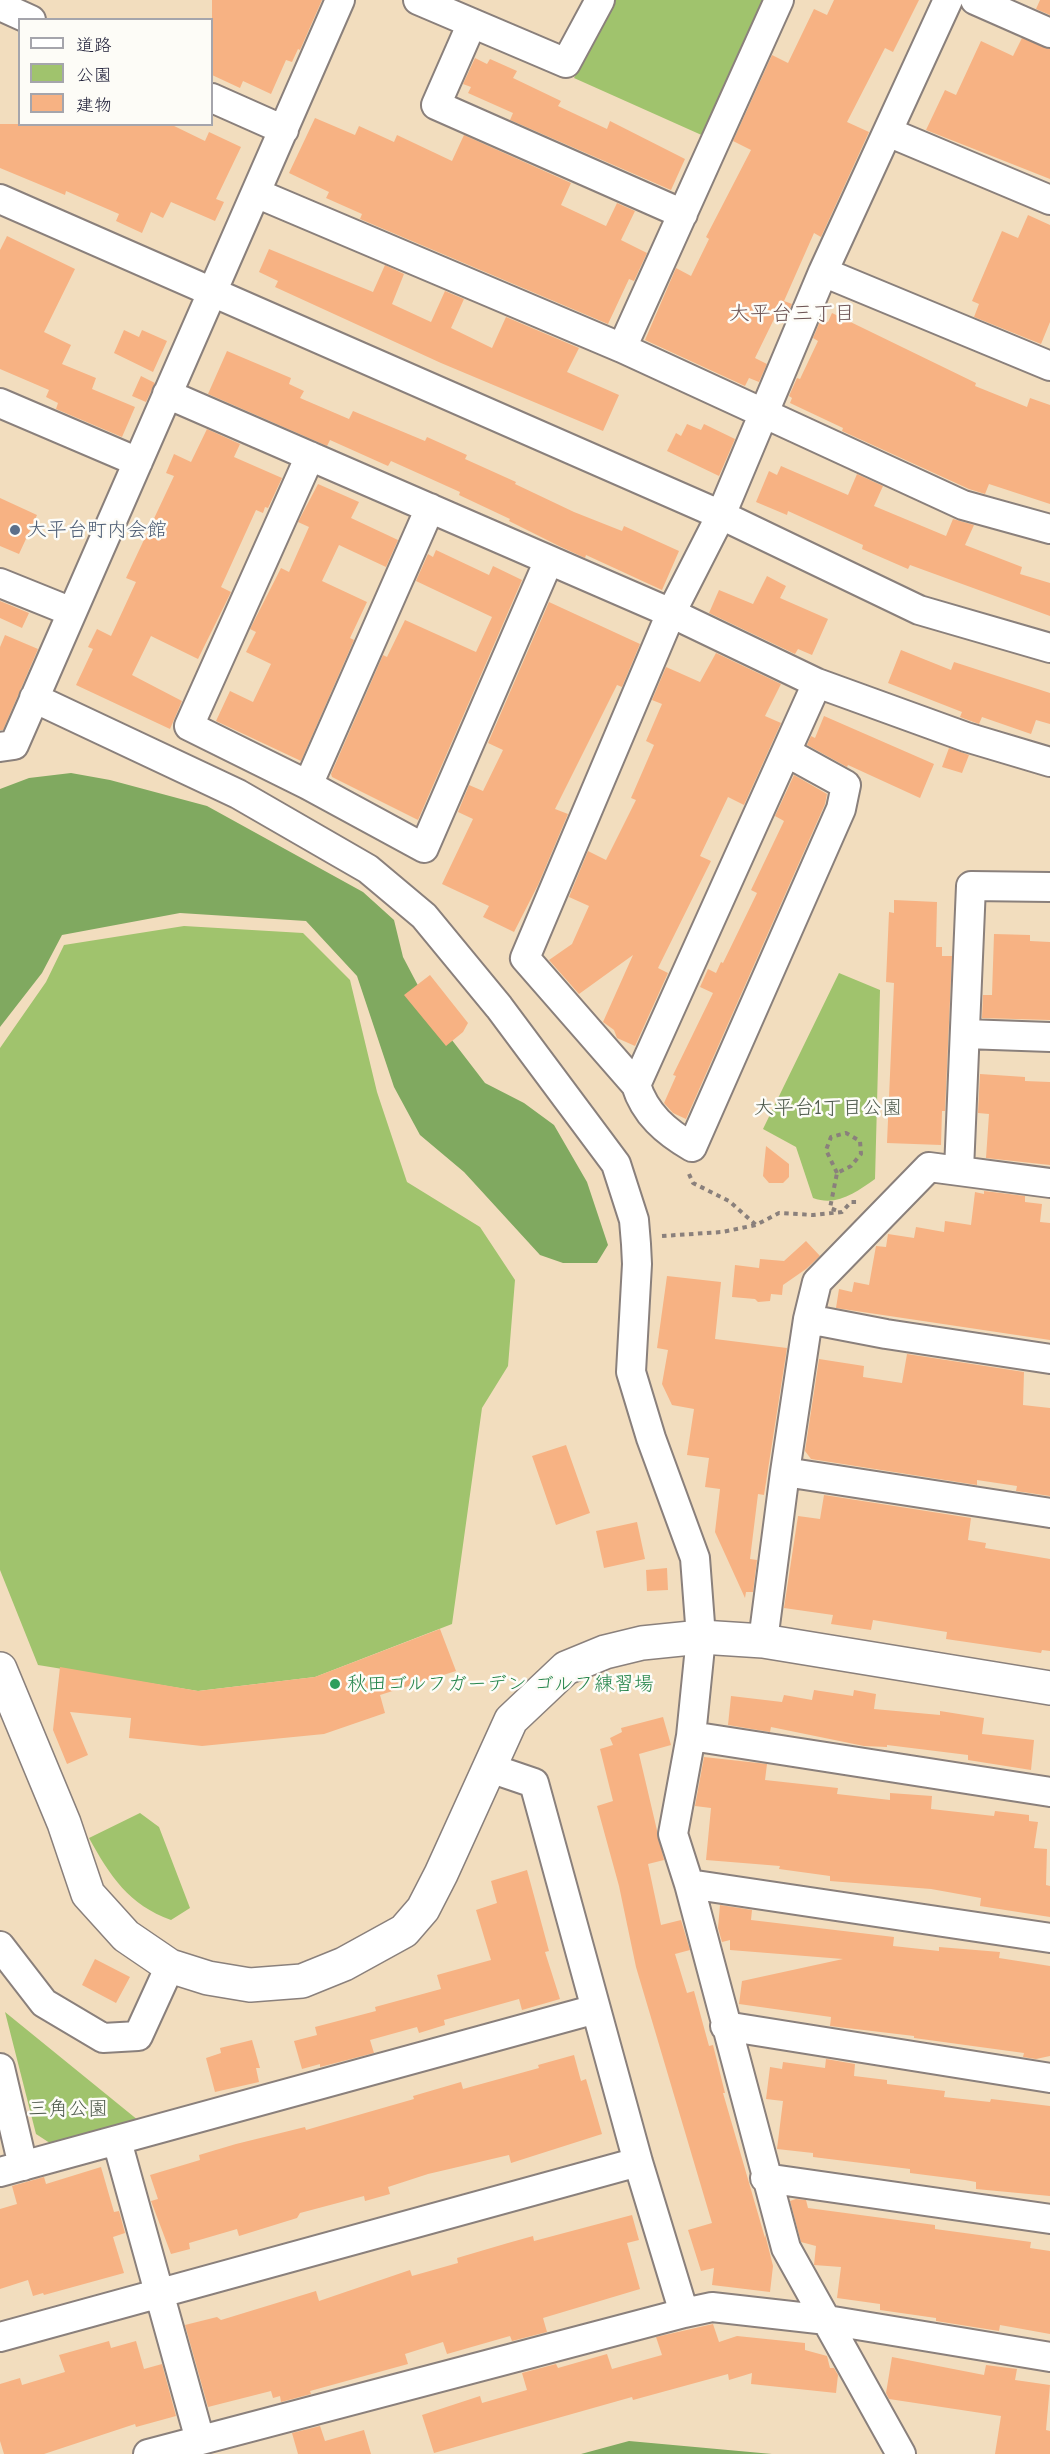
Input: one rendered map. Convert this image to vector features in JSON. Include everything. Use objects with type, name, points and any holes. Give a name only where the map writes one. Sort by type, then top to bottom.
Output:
[{"type":"street","points":[[0,747],[14,745],[340,0]]},
{"type":"street","points":[[418,0],[566,63],[600,0]]},
{"type":"street","points":[[622,348],[779,0]]},
{"type":"street","points":[[786,752],[846,785],[841,809],[692,1147],[670,1134],[642,1104],[636,1085],[525,958],[671,613],[721,515],[823,272],[948,0]]},
{"type":"street","points":[[975,0],[1050,33]]},
{"type":"street","points":[[0,6],[27,18]]},
{"type":"street","points":[[472,23],[436,105],[682,214]]},
{"type":"street","points":[[213,98],[284,130]]},
{"type":"street","points":[[888,132],[1050,200]]},
{"type":"street","points":[[256,193],[622,348],[963,505],[1050,529]]},
{"type":"street","points":[[0,199],[721,515],[919,610],[1050,648]]},
{"type":"street","points":[[823,272],[1050,366]]},
{"type":"street","points":[[167,394],[671,613],[817,683],[966,737],[1050,762]]},
{"type":"street","points":[[0,403],[138,462]]},
{"type":"street","points":[[310,456],[189,726],[308,785],[424,848],[549,560]]},
{"type":"street","points":[[308,785],[430,508]]},
{"type":"street","points":[[0,583],[72,612]]},
{"type":"street","points":[[636,1085],[817,683]]},
{"type":"street","points":[[34,698],[238,794],[368,868],[424,916],[499,1007],[616,1164],[634,1220],[636,1244],[631,1372],[651,1438],[695,1558],[701,1637],[691,1736],[673,1834],[689,1884],[765,2178],[786,2248],[901,2454]]},
{"type":"street","points":[[959,1170],[971,886],[1050,887]]},
{"type":"street","points":[[965,1034],[1050,1037]]},
{"type":"street","points":[[763,1641],[808,1319],[817,1282],[929,1167],[1050,1183]]},
{"type":"street","points":[[808,1319],[886,1334],[1050,1359]]},
{"type":"street","points":[[785,1472],[1050,1513]]},
{"type":"street","points":[[0,1669],[64,1823],[88,1894],[126,1936],[170,1966],[208,1978],[250,1985],[302,1981],[381,1946],[404,1931],[423,1909],[511,1720],[566,1668],[605,1652],[642,1643],[701,1637],[763,1641],[1050,1688]]},
{"type":"street","points":[[691,1736],[1050,1792]]},
{"type":"street","points":[[490,1768],[534,1783],[638,2162],[684,2313]]},
{"type":"street","points":[[689,1884],[1050,1938]]},
{"type":"street","points":[[0,1946],[44,2003],[103,2038],[138,2036],[170,1966]]},
{"type":"street","points":[[0,2068],[11,2169],[596,2009]]},
{"type":"street","points":[[725,2026],[1050,2078]]},
{"type":"street","points":[[117,2141],[200,2440]]},
{"type":"street","points":[[0,2337],[638,2162]]},
{"type":"street","points":[[765,2178],[1050,2219]]},
{"type":"street","points":[[148,2454],[712,2307],[827,2320],[1050,2357]]},
{"type":"path","points":[[837,1173],[851,1166],[861,1154],[860,1142],[846,1133],[831,1137],[826,1150],[837,1173],[830,1208],[842,1212]]},
{"type":"path","points":[[729,1201],[756,1225]]},
{"type":"path","points":[[636,1244],[657,1236],[722,1232],[756,1225],[779,1214],[813,1215],[842,1212],[851,1202],[863,1201],[877,1207],[874,1222]]},
{"type":"green space","points":[[613,0],[769,0],[706,137],[574,78]]},
{"type":"green space","points":[[71,773],[110,780],[207,806],[363,892],[394,920],[403,957],[435,1018],[485,1083],[524,1103],[554,1125],[587,1182],[608,1245],[597,1263],[563,1263],[540,1255],[464,1172],[420,1135],[394,1087],[357,976],[306,921],[180,913],[62,935],[42,973],[0,1027],[0,789],[29,778]]},
{"type":"green space","points":[[184,926],[303,933],[350,980],[377,1092],[407,1182],[480,1227],[515,1280],[508,1366],[482,1408],[452,1624],[315,1677],[198,1691],[38,1665],[0,1570],[0,1048],[46,982],[64,945]]},
{"type":"green space","name":"大平台1丁目公園","points":[[839,973],[880,990],[875,1179],[846,1197],[830,1201],[813,1198],[796,1147],[763,1129]]},
{"type":"green space","points":[[140,1813],[159,1827],[190,1908],[171,1920],[143,1906],[122,1888],[89,1838]]},
{"type":"green space","name":"三角公園","points":[[5,2012],[144,2125],[59,2149],[36,2134]]},
{"type":"green space","points":[[629,2441],[772,2454],[581,2454]]},
{"type":"building","points":[[212,0],[322,0],[300,50],[298,49],[292,62],[286,60],[271,94],[243,81],[240,88],[213,75]]},
{"type":"building","points":[[834,0],[919,0],[893,52],[885,48],[847,122],[869,132],[821,237],[814,233],[784,301],[792,304],[783,324],[774,319],[755,358],[767,364],[759,382],[749,378],[745,386],[645,340],[676,268],[691,276],[709,239],[706,237],[751,150],[733,141],[772,55],[788,63],[814,9],[827,15]]},
{"type":"building","points":[[1040,0],[1050,0],[1050,15],[1036,9]]},
{"type":"building","points":[[1022,38],[1050,49],[1050,179],[926,130],[945,90],[956,95],[981,41],[1013,56]]},
{"type":"building","points":[[475,58],[487,64],[490,59],[517,71],[513,78],[561,101],[558,106],[607,129],[610,121],[685,159],[671,190],[510,120],[513,113],[468,93],[471,87],[463,84]]},
{"type":"building","points":[[315,118],[355,135],[359,126],[394,142],[397,135],[452,161],[464,135],[571,183],[561,205],[606,226],[617,203],[635,211],[621,240],[647,253],[634,281],[629,279],[608,324],[360,219],[362,214],[326,198],[329,192],[289,173]]},
{"type":"building","points":[[0,124],[174,126],[205,141],[209,132],[241,147],[216,199],[224,202],[215,221],[171,202],[163,218],[151,212],[142,233],[116,221],[119,214],[66,191],[65,195],[0,168]]},
{"type":"building","points":[[1028,215],[1050,225],[1050,322],[1041,344],[974,317],[979,304],[972,301],[1002,231],[1018,238]]},
{"type":"building","points":[[7,236],[75,269],[44,332],[71,345],[62,364],[96,378],[92,389],[135,407],[122,437],[56,409],[58,403],[46,397],[49,390],[0,369],[0,250]]},
{"type":"building","points":[[269,249],[373,292],[385,265],[404,274],[392,304],[431,322],[445,291],[464,299],[451,328],[492,348],[506,317],[579,348],[567,372],[619,395],[603,431],[441,363],[275,287],[278,281],[259,272]]},
{"type":"building","points":[[832,313],[976,383],[975,386],[1027,407],[1030,398],[1050,405],[1050,504],[989,484],[985,494],[969,489],[842,431],[843,428],[790,403],[792,398],[789,396],[797,378],[800,379],[818,341],[813,338],[821,319],[828,322]]},
{"type":"building","points":[[124,330],[139,337],[142,330],[167,341],[153,372],[114,353]]},
{"type":"building","points":[[227,351],[291,378],[289,384],[304,391],[300,398],[349,419],[353,411],[425,441],[427,437],[467,455],[465,459],[574,512],[622,531],[624,526],[679,551],[662,590],[586,555],[585,558],[559,546],[459,495],[460,492],[391,461],[388,466],[330,440],[327,446],[208,394]]},
{"type":"building","points":[[141,376],[155,383],[146,402],[132,396]]},
{"type":"building","points":[[687,424],[701,430],[704,424],[735,439],[719,476],[667,451],[676,433],[681,436]]},
{"type":"building","points":[[207,429],[240,444],[234,457],[282,478],[268,508],[265,507],[263,513],[256,510],[221,587],[231,592],[198,659],[151,636],[132,675],[182,701],[170,729],[76,685],[93,649],[88,647],[97,629],[111,636],[136,582],[126,578],[174,476],[166,473],[174,454],[191,462]]},
{"type":"building","points":[[781,466],[848,495],[857,474],[883,486],[874,506],[946,536],[953,519],[974,525],[965,545],[1022,567],[1020,574],[1050,583],[1050,616],[910,565],[908,569],[862,549],[863,545],[788,511],[787,515],[756,502],[769,471],[777,475]]},
{"type":"building","points":[[318,484],[359,502],[351,518],[398,540],[386,567],[339,545],[322,581],[367,602],[350,638],[354,640],[301,761],[216,721],[230,691],[253,702],[271,664],[246,652],[256,632],[250,629],[281,568],[289,572],[309,527],[298,522]]},
{"type":"building","name":"大平台町内会館","points":[[0,498],[37,515],[19,554],[0,546]]},
{"type":"building","points":[[436,550],[489,575],[493,566],[522,580],[418,820],[332,777],[331,774],[383,655],[387,657],[405,620],[476,652],[492,617],[416,581],[428,554],[433,557]]},
{"type":"building","points":[[767,576],[786,586],[780,598],[828,619],[812,655],[798,649],[795,654],[709,613],[719,590],[753,604]]},
{"type":"building","points":[[0,601],[29,613],[22,628],[0,618]]},
{"type":"building","points":[[549,602],[640,644],[622,687],[617,685],[555,809],[568,814],[538,885],[514,932],[483,917],[489,906],[442,884],[473,819],[458,812],[469,785],[483,791],[503,750],[488,743]]},
{"type":"building","points":[[5,635],[38,649],[3,730],[0,730],[0,647]]},
{"type":"building","points":[[901,650],[951,670],[954,662],[1050,693],[1050,724],[1036,720],[1031,734],[982,717],[979,724],[960,717],[962,712],[888,683]]},
{"type":"building","points":[[716,653],[781,684],[765,716],[781,723],[744,805],[728,797],[700,856],[711,861],[658,968],[668,973],[635,1046],[617,1038],[614,1030],[603,1022],[633,955],[579,994],[549,960],[572,944],[589,906],[569,897],[588,851],[606,860],[636,800],[631,798],[654,745],[646,741],[662,704],[652,700],[666,667],[700,682]]},
{"type":"building","points":[[824,716],[934,764],[920,798],[848,765],[847,767],[807,745],[811,736],[815,738]]},
{"type":"building","points":[[949,748],[969,755],[962,773],[942,767]]},
{"type":"building","points":[[794,775],[827,794],[825,804],[686,1119],[673,1113],[664,1103],[676,1076],[673,1075],[713,993],[700,987],[708,969],[716,973],[721,962],[723,963],[757,893],[751,890],[784,821],[775,816]]},
{"type":"building","points":[[894,900],[937,902],[936,947],[942,947],[942,956],[952,956],[945,1111],[942,1111],[941,1145],[887,1143],[894,983],[886,982],[889,912],[894,913]]},
{"type":"building","points":[[994,934],[1030,935],[1030,941],[1050,942],[1050,1020],[982,1018],[983,995],[992,995]]},
{"type":"building","points":[[430,975],[468,1023],[463,1032],[446,1046],[404,995]]},
{"type":"building","points":[[980,1074],[1025,1077],[1025,1081],[1050,1082],[1050,1165],[986,1158],[989,1114],[978,1113]]},
{"type":"building","points":[[766,1146],[789,1164],[789,1177],[783,1183],[769,1183],[763,1176]]},
{"type":"building","points":[[984,1191],[1025,1196],[1025,1202],[1042,1204],[1040,1222],[1050,1223],[1050,1340],[836,1308],[839,1289],[852,1292],[854,1282],[869,1285],[876,1246],[886,1247],[888,1234],[914,1238],[916,1227],[944,1232],[945,1221],[971,1225],[975,1192],[984,1194]]},
{"type":"building","points":[[806,1241],[820,1256],[783,1285],[782,1295],[771,1294],[770,1301],[758,1302],[755,1299],[732,1297],[735,1265],[759,1268],[760,1259],[784,1261]]},
{"type":"building","points":[[667,1276],[721,1282],[715,1339],[787,1348],[764,1495],[758,1494],[750,1559],[757,1560],[753,1592],[746,1592],[745,1598],[715,1532],[720,1489],[705,1487],[709,1458],[687,1455],[694,1409],[672,1405],[662,1384],[668,1350],[657,1348]]},
{"type":"building","points":[[907,1354],[1024,1372],[1023,1405],[1050,1408],[1050,1496],[1016,1491],[1017,1486],[977,1480],[977,1485],[811,1459],[805,1451],[819,1359],[864,1366],[863,1377],[902,1383]]},
{"type":"building","points":[[566,1445],[590,1513],[556,1525],[532,1456]]},
{"type":"building","points":[[824,1495],[971,1518],[968,1540],[986,1543],[985,1548],[1050,1559],[1050,1651],[1042,1650],[1041,1653],[946,1639],[947,1632],[873,1620],[871,1630],[831,1624],[833,1615],[784,1608],[798,1516],[820,1519]]},
{"type":"building","points":[[637,1522],[645,1559],[604,1568],[596,1531]]},
{"type":"building","points":[[667,1568],[668,1590],[647,1591],[646,1570]]},
{"type":"building","name":"秋田ゴルフガーデン ゴルフ練習場","points":[[440,1629],[456,1671],[380,1695],[385,1713],[324,1734],[202,1746],[129,1738],[131,1718],[70,1712],[88,1755],[67,1764],[53,1730],[60,1667],[198,1691],[315,1677]]},
{"type":"building","points":[[814,1690],[853,1696],[854,1690],[876,1694],[874,1709],[940,1715],[940,1711],[984,1718],[982,1734],[1034,1740],[1031,1770],[968,1760],[968,1755],[887,1745],[887,1747],[864,1746],[771,1727],[770,1732],[728,1725],[731,1696],[782,1702],[784,1695],[812,1700]]},
{"type":"building","points":[[663,1717],[671,1745],[639,1754],[664,1860],[648,1864],[661,1925],[681,1920],[690,1950],[675,1954],[687,1993],[694,1991],[709,2046],[713,2045],[725,2093],[723,2093],[773,2266],[770,2292],[712,2285],[714,2268],[701,2271],[688,2230],[712,2223],[636,1967],[619,1886],[597,1806],[613,1801],[600,1749],[613,1745],[610,1738],[622,1732],[621,1728]]},
{"type":"building","points":[[704,1757],[767,1764],[765,1780],[838,1788],[837,1794],[890,1800],[890,1793],[932,1796],[931,1809],[994,1816],[995,1811],[1029,1815],[1029,1821],[1038,1822],[1034,1848],[1047,1849],[1046,1885],[1050,1886],[1050,1917],[980,1906],[981,1898],[931,1889],[830,1881],[830,1876],[779,1869],[780,1866],[706,1860],[711,1808],[695,1806]]},
{"type":"building","points":[[527,1870],[549,1951],[545,1952],[560,1999],[522,2010],[519,1999],[444,2020],[445,2025],[419,2033],[417,2027],[370,2040],[374,2053],[320,2067],[320,2064],[302,2069],[294,2041],[317,2035],[315,2027],[376,2011],[375,2007],[441,1989],[437,1975],[491,1960],[476,1910],[497,1903],[491,1881]]},
{"type":"building","points":[[720,1905],[752,1910],[751,1920],[894,1937],[893,1946],[939,1951],[939,1947],[1000,1952],[999,1958],[1050,1966],[1050,2056],[1036,2059],[1023,2057],[1024,2053],[830,2026],[831,2017],[739,2004],[742,1981],[843,1959],[730,1950],[730,1940],[722,1942],[718,1928]]},
{"type":"building","points":[[95,1959],[130,1977],[116,2003],[82,1985]]},
{"type":"building","points":[[252,2040],[260,2068],[256,2068],[259,2082],[215,2092],[206,2058],[221,2053],[220,2048]]},
{"type":"building","points":[[574,2055],[581,2081],[586,2079],[602,2134],[511,2163],[509,2155],[428,2174],[388,2187],[390,2194],[365,2201],[364,2196],[300,2213],[297,2218],[239,2236],[237,2229],[189,2243],[190,2249],[171,2254],[151,2201],[158,2199],[150,2175],[200,2160],[199,2155],[236,2144],[305,2127],[306,2130],[414,2099],[413,2096],[461,2082],[463,2089],[539,2068],[538,2065]]},
{"type":"building","points":[[826,2059],[855,2064],[854,2076],[887,2080],[887,2084],[945,2091],[944,2097],[990,2102],[991,2099],[1050,2106],[1050,2196],[976,2189],[976,2182],[910,2173],[910,2169],[813,2157],[813,2153],[777,2149],[783,2101],[766,2099],[770,2067],[782,2069],[783,2062],[825,2068]]},
{"type":"building","points":[[101,2167],[114,2212],[119,2211],[125,2233],[113,2237],[124,2273],[44,2295],[43,2293],[33,2296],[28,2280],[0,2289],[0,2209],[17,2204],[12,2186],[44,2177],[46,2184]]},
{"type":"building","points":[[806,2200],[808,2208],[935,2225],[935,2229],[1031,2242],[1030,2248],[1050,2251],[1050,2334],[1000,2325],[999,2331],[936,2321],[936,2318],[880,2310],[880,2304],[837,2298],[841,2267],[814,2265],[816,2246],[801,2242],[790,2201]]},
{"type":"building","points":[[632,2215],[639,2240],[627,2243],[640,2289],[543,2318],[547,2332],[512,2341],[510,2336],[447,2354],[443,2342],[405,2354],[408,2364],[310,2391],[311,2394],[281,2402],[280,2396],[273,2398],[271,2391],[208,2407],[185,2325],[217,2317],[221,2320],[316,2291],[319,2301],[410,2270],[412,2276],[458,2263],[457,2258],[533,2236],[534,2241]]},
{"type":"building","points":[[713,2324],[719,2342],[737,2336],[805,2343],[805,2350],[827,2356],[830,2368],[834,2368],[838,2375],[836,2393],[751,2384],[752,2373],[729,2380],[728,2374],[633,2400],[632,2397],[434,2453],[422,2415],[480,2396],[482,2403],[527,2390],[522,2373],[556,2364],[558,2368],[607,2354],[612,2369],[662,2355],[656,2337]]},
{"type":"building","points":[[109,2341],[111,2348],[136,2341],[144,2369],[162,2364],[176,2416],[136,2427],[135,2424],[44,2454],[4,2454],[0,2441],[0,2384],[20,2378],[22,2385],[65,2372],[59,2355]]},
{"type":"building","points":[[892,2357],[984,2375],[986,2365],[1017,2369],[1015,2380],[1050,2385],[1046,2430],[1050,2431],[1050,2454],[995,2454],[1001,2416],[889,2399],[886,2393]]},
{"type":"building","points":[[320,2426],[325,2441],[364,2430],[371,2454],[298,2454],[292,2433]]},
{"type":"place","name":"大平台町内会館","points":[[15,530]]},
{"type":"place","name":"秋田ゴルフガーデン ゴルフ練習場","points":[[335,1684]]},
{"type":"district","name":"大平台三丁目","points":[[792,314]]}]
